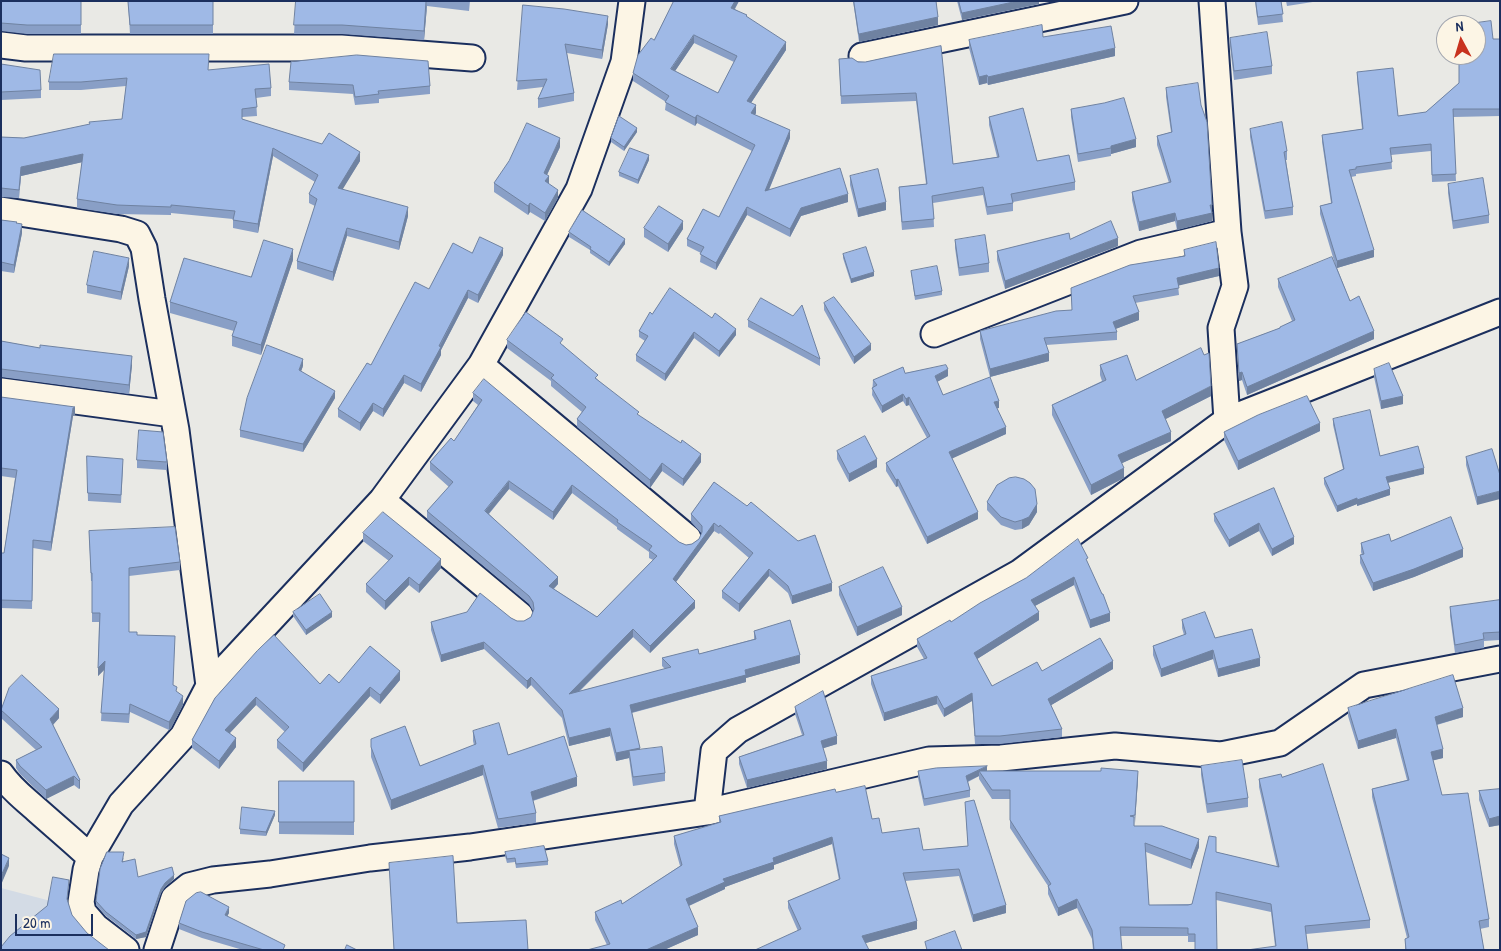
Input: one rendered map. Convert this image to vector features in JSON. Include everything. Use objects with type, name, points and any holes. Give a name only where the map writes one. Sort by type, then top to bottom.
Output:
[{"type":"street","points":[[126,950],[96,927],[83,912],[81,902],[90,857],[121,804],[183,736],[210,686],[382,500],[481,365],[579,189],[624,62],[632,1]]},
{"type":"street","points":[[862,56],[1125,1]]},
{"type":"street","points":[[1212,1],[1228,232],[1235,286],[1221,328],[1227,420]]},
{"type":"street","points":[[1,46],[26,48],[341,48],[472,58]]},
{"type":"street","points":[[1,210],[121,229],[137,234],[144,248],[176,430],[210,686]]},
{"type":"street","points":[[934,334],[1141,254],[1228,232]]},
{"type":"street","points":[[707,812],[714,751],[738,730],[1018,573],[1227,420],[1500,312]]},
{"type":"street","points":[[481,365],[688,538]]},
{"type":"street","points":[[1,391],[172,414]]},
{"type":"street","points":[[382,500],[520,615]]},
{"type":"street","points":[[158,950],[174,898],[189,886],[214,880],[270,874],[370,858],[470,847],[707,812],[929,760],[1001,758],[1114,746],[1220,755],[1280,743],[1364,685],[1500,659]]},
{"type":"street","points":[[1,774],[8,785],[23,799],[90,857]]},
{"type":"shaded area","points":[[1,888],[70,906],[77,924],[1,950]]},
{"type":"building","points":[[1,1],[81,1],[81,25],[1,23]]},
{"type":"building","points":[[213,1],[213,25],[130,25],[128,2]]},
{"type":"building","points":[[296,1],[426,1],[424,31],[342,25],[294,25]]},
{"type":"building","points":[[674,1],[735,1],[731,8],[747,15],[786,42],[747,101],[756,105],[751,113],[790,130],[765,191],[840,168],[848,194],[801,208],[790,229],[747,207],[716,263],[700,254],[704,247],[687,239],[703,209],[719,217],[755,145],[697,115],[695,118],[665,102],[669,96],[633,73],[638,55],[651,38],[654,40]],"holes":[[[694,35],[737,56],[718,93],[671,69]]]},
{"type":"building","points":[[854,1],[936,1],[938,17],[859,34]]},
{"type":"building","points":[[959,1],[1018,1],[962,13]]},
{"type":"building","points":[[1256,1],[1281,1],[1283,14],[1258,17]]},
{"type":"building","points":[[523,5],[608,16],[602,50],[565,44],[574,93],[538,99],[547,79],[517,81]]},
{"type":"building","points":[[1491,21],[1493,39],[1500,39],[1500,109],[1453,109],[1456,174],[1432,175],[1431,144],[1390,148],[1392,162],[1356,167],[1356,169],[1349,170],[1374,250],[1337,261],[1320,206],[1332,203],[1322,135],[1363,129],[1357,72],[1393,68],[1398,116],[1426,112],[1459,83],[1459,65],[1486,65],[1486,22]]},
{"type":"building","points":[[1042,25],[1043,37],[1111,26],[1115,48],[988,77],[987,75],[979,77],[969,40]]},
{"type":"building","points":[[1267,32],[1272,66],[1234,71],[1230,38]]},
{"type":"building","points":[[941,46],[953,164],[999,157],[989,117],[1023,108],[1037,161],[1069,155],[1075,182],[1011,194],[1013,203],[987,207],[983,187],[932,196],[934,219],[902,222],[899,187],[927,184],[916,93],[841,96],[839,59],[852,58],[858,62],[865,62]]},
{"type":"building","points":[[54,54],[209,54],[208,70],[269,64],[271,88],[255,89],[257,107],[242,109],[242,119],[322,144],[329,133],[360,152],[338,188],[408,207],[399,242],[347,228],[333,272],[297,261],[317,199],[309,194],[318,175],[273,148],[258,224],[233,220],[235,211],[171,205],[171,207],[117,205],[77,199],[83,154],[21,167],[19,190],[1,188],[1,137],[24,138],[90,124],[89,122],[122,119],[127,78],[81,82],[49,82]]},
{"type":"building","points":[[357,55],[428,61],[430,86],[378,91],[379,94],[355,97],[353,85],[289,82],[291,62]]},
{"type":"building","points":[[1,64],[40,70],[41,90],[1,92]]},
{"type":"building","points":[[1198,83],[1201,105],[1207,122],[1212,205],[1210,205],[1212,213],[1177,221],[1175,213],[1139,222],[1132,192],[1171,182],[1157,136],[1172,132],[1166,88]]},
{"type":"building","points":[[1124,98],[1136,139],[1111,146],[1111,148],[1078,154],[1071,109]]},
{"type":"building","points":[[619,116],[637,128],[624,147],[611,138]]},
{"type":"building","points":[[1282,122],[1287,151],[1284,152],[1293,207],[1265,211],[1250,129]]},
{"type":"building","points":[[527,123],[560,138],[544,173],[549,176],[545,181],[558,190],[545,213],[530,203],[528,206],[494,183],[509,161]]},
{"type":"building","points":[[630,148],[649,155],[638,180],[619,172]]},
{"type":"building","points":[[878,169],[886,202],[858,209],[850,176]]},
{"type":"building","points":[[1483,178],[1489,215],[1453,221],[1448,184]]},
{"type":"building","points":[[659,206],[683,221],[668,244],[644,228]]},
{"type":"building","points":[[582,210],[625,239],[609,262],[569,232]]},
{"type":"building","points":[[1,220],[22,224],[14,265],[1,262]]},
{"type":"building","points":[[1111,221],[1118,238],[1005,281],[997,251],[1069,233],[1070,239]]},
{"type":"building","points":[[985,235],[989,263],[959,268],[955,240]]},
{"type":"building","points":[[480,237],[503,248],[478,295],[468,290],[421,384],[404,375],[383,409],[373,403],[360,423],[338,409],[367,363],[371,365],[415,282],[429,289],[453,243],[472,253]]},
{"type":"building","points":[[264,240],[293,249],[261,345],[232,336],[237,322],[170,302],[184,258],[251,277]]},
{"type":"building","points":[[1216,242],[1219,268],[1177,278],[1179,288],[1133,296],[1139,312],[1113,322],[1117,332],[1044,338],[1049,353],[990,369],[980,331],[1056,311],[1072,310],[1071,288],[1130,265],[1185,256],[1184,250]]},
{"type":"building","points":[[866,247],[874,272],[851,279],[843,254]]},
{"type":"building","points":[[94,251],[129,258],[121,292],[87,285]]},
{"type":"building","points":[[1332,257],[1350,301],[1359,296],[1374,331],[1247,387],[1242,372],[1239,373],[1237,344],[1280,328],[1295,320],[1278,279]]},
{"type":"building","points":[[937,266],[942,291],[915,296],[911,271]]},
{"type":"building","points":[[670,288],[712,318],[715,313],[736,329],[719,351],[694,332],[665,374],[636,355],[648,336],[639,331],[650,312],[652,314]]},
{"type":"building","points":[[834,297],[871,344],[854,357],[824,303]]},
{"type":"building","points":[[761,298],[793,316],[802,305],[820,359],[748,320]]},
{"type":"building","points":[[526,312],[563,339],[560,343],[598,375],[595,378],[639,412],[637,414],[681,443],[682,440],[701,454],[683,479],[662,463],[650,480],[577,419],[586,407],[551,378],[554,375],[507,340]]},
{"type":"building","points":[[1,341],[40,348],[40,345],[132,356],[129,385],[1,369]]},
{"type":"building","points":[[267,345],[303,359],[299,370],[335,391],[303,444],[240,430],[247,398]]},
{"type":"building","points":[[1201,348],[1204,355],[1209,353],[1211,386],[1162,411],[1171,432],[1118,455],[1124,468],[1091,485],[1052,405],[1106,380],[1100,365],[1127,355],[1136,380]]},
{"type":"building","points":[[1389,363],[1403,396],[1381,401],[1374,369]]},
{"type":"building","points":[[946,365],[948,369],[935,376],[943,395],[990,377],[999,401],[994,402],[1006,427],[949,452],[978,512],[927,537],[898,479],[896,480],[886,463],[930,436],[909,397],[906,399],[903,394],[882,406],[872,388],[877,385],[873,380],[903,367],[905,373]]},
{"type":"building","points":[[484,379],[679,542],[686,545],[692,544],[699,539],[702,526],[691,514],[714,482],[747,506],[751,502],[798,541],[815,535],[832,583],[792,596],[788,586],[769,569],[739,604],[722,591],[753,553],[720,525],[719,527],[714,523],[673,579],[695,601],[650,646],[633,629],[569,694],[671,667],[662,658],[698,649],[699,654],[756,639],[754,631],[790,620],[800,655],[745,670],[746,675],[630,705],[640,748],[616,753],[610,728],[569,738],[562,710],[531,677],[527,681],[484,642],[441,655],[431,622],[467,612],[480,593],[517,621],[524,621],[531,617],[534,609],[533,602],[529,596],[427,511],[453,482],[430,462],[451,438],[454,441],[482,400],[473,393]],"holes":[[[509,481],[553,512],[572,485],[618,520],[617,522],[652,546],[649,550],[657,556],[597,617],[549,586],[558,577],[485,511]]]},
{"type":"building","points":[[1307,396],[1320,423],[1238,461],[1224,432],[1258,415]]},
{"type":"building","points":[[1,397],[75,407],[73,408],[51,542],[33,540],[32,601],[1,600],[1,553],[4,553],[17,470],[1,468]]},
{"type":"building","points":[[1370,410],[1380,456],[1418,446],[1424,468],[1386,477],[1390,489],[1357,500],[1357,498],[1337,506],[1324,478],[1344,469],[1333,419]]},
{"type":"building","points":[[139,430],[163,432],[167,462],[137,460]]},
{"type":"building","points":[[865,436],[877,459],[849,474],[837,451]]},
{"type":"building","points":[[1492,449],[1500,475],[1500,491],[1477,497],[1466,457]]},
{"type":"building","points":[[87,456],[123,459],[121,495],[88,493]]},
{"type":"building","points":[[1009,478],[1024,479],[1035,489],[1037,504],[1029,517],[1015,522],[1001,517],[987,502],[997,485]]},
{"type":"building","points":[[1274,488],[1294,537],[1272,549],[1259,523],[1229,540],[1214,514]]},
{"type":"building","points":[[383,512],[441,559],[419,585],[409,577],[385,601],[366,584],[393,556],[363,533]]},
{"type":"building","points":[[1451,517],[1463,549],[1373,583],[1360,555],[1364,554],[1361,543],[1389,534],[1391,541]]},
{"type":"building","points":[[175,527],[180,562],[129,568],[129,632],[137,632],[137,635],[175,636],[173,685],[177,687],[176,691],[183,696],[169,722],[130,704],[129,714],[101,713],[105,661],[98,668],[100,613],[92,613],[89,531]]},
{"type":"building","points":[[1078,539],[1088,558],[1086,559],[1110,613],[1090,620],[1074,577],[1031,600],[1039,612],[974,653],[992,686],[1037,662],[1042,671],[1100,638],[1113,661],[1048,699],[1062,729],[1000,736],[975,736],[972,693],[944,709],[937,696],[884,713],[871,676],[927,658],[917,639],[950,620],[951,622],[980,603],[1026,578]]},
{"type":"building","points":[[883,567],[902,607],[857,627],[839,587]]},
{"type":"building","points":[[320,594],[332,612],[306,630],[293,612]]},
{"type":"building","points":[[1500,600],[1500,632],[1483,633],[1484,639],[1455,645],[1450,607]]},
{"type":"building","points":[[1205,612],[1215,638],[1252,629],[1260,658],[1218,669],[1213,650],[1161,669],[1153,646],[1186,634],[1182,620]]},
{"type":"building","points":[[274,635],[320,684],[329,674],[339,683],[370,646],[400,671],[380,695],[370,687],[303,763],[277,740],[289,727],[256,697],[225,730],[236,738],[219,761],[192,740],[215,698]]},
{"type":"building","points":[[22,675],[59,709],[50,719],[79,781],[74,776],[46,790],[16,760],[42,747],[1,710],[9,688]]},
{"type":"building","points":[[1453,675],[1463,708],[1435,717],[1443,749],[1431,752],[1442,795],[1468,793],[1489,919],[1479,921],[1484,950],[1406,950],[1405,939],[1409,937],[1372,789],[1409,780],[1396,729],[1358,741],[1348,708]]},
{"type":"building","points":[[823,691],[837,736],[821,741],[827,761],[747,780],[739,757],[804,735],[795,707]]},
{"type":"building","points":[[499,723],[508,755],[564,736],[577,777],[531,792],[536,813],[498,819],[483,765],[391,800],[371,747],[371,739],[405,726],[420,766],[476,744],[473,731]]},
{"type":"building","points":[[662,747],[665,773],[633,777],[629,751]]},
{"type":"building","points":[[1242,760],[1248,798],[1207,804],[1201,766]]},
{"type":"building","points":[[1323,764],[1370,920],[1305,926],[1308,950],[1247,950],[1276,946],[1271,904],[1216,892],[1217,950],[1195,950],[1195,934],[1188,934],[1188,928],[1120,927],[1122,950],[1094,950],[1092,930],[1077,899],[1058,908],[1048,886],[1051,884],[1010,820],[1010,790],[992,790],[979,771],[1101,771],[1101,768],[1138,771],[1135,815],[1130,816],[1134,817],[1134,826],[1162,826],[1199,839],[1191,860],[1145,843],[1149,905],[1188,905],[1192,904],[1209,836],[1216,837],[1216,852],[1279,867],[1259,779],[1281,774],[1282,777]]},
{"type":"building","points":[[987,766],[966,776],[970,790],[924,799],[918,771],[936,768]]},
{"type":"building","points":[[279,781],[354,781],[354,822],[279,822]]},
{"type":"building","points":[[865,786],[872,819],[879,818],[882,833],[919,828],[923,850],[968,846],[965,802],[974,800],[1006,905],[973,915],[959,869],[903,873],[917,921],[862,936],[869,950],[755,950],[801,929],[788,901],[840,879],[832,837],[773,858],[774,862],[723,879],[725,882],[686,899],[698,927],[646,950],[587,950],[610,944],[595,912],[621,900],[622,904],[682,865],[674,836],[721,822],[719,816],[835,789],[836,792]]},
{"type":"building","points":[[1500,789],[1500,816],[1489,819],[1479,791]]},
{"type":"building","points":[[242,807],[275,811],[266,832],[240,829]]},
{"type":"building","points":[[544,846],[548,861],[516,864],[515,858],[507,859],[505,852]]},
{"type":"building","points":[[107,852],[124,852],[122,862],[135,859],[138,877],[172,867],[174,875],[161,889],[146,932],[136,935],[106,912],[96,901],[100,869]]},
{"type":"building","points":[[1,854],[9,858],[1,876]]},
{"type":"building","points":[[453,856],[457,923],[526,920],[528,950],[394,950],[389,863]]},
{"type":"building","points":[[53,877],[69,880],[67,899],[72,915],[87,933],[109,950],[1,950],[1,947],[10,936],[47,906]]},
{"type":"building","points":[[201,892],[229,907],[225,915],[285,945],[283,950],[264,950],[202,932],[179,923],[186,901],[196,893]]},
{"type":"building","points":[[955,931],[962,950],[927,950],[925,942]]},
{"type":"building","points":[[347,945],[357,950],[345,950]]}]
